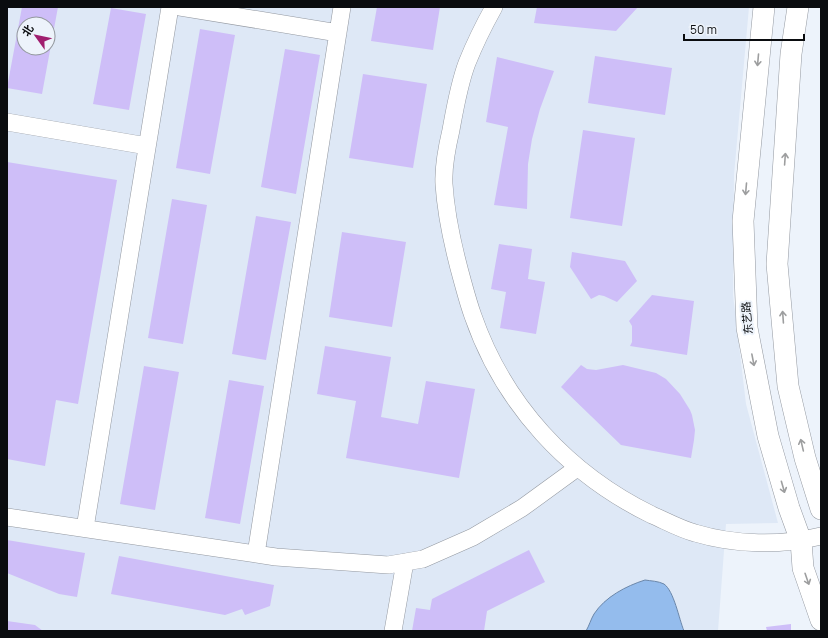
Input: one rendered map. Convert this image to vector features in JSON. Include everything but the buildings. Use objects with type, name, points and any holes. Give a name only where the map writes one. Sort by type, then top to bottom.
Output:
[{"type":"street","points":[[85,528],[170,7]]},
{"type":"street","points":[[180,7],[338,33]]},
{"type":"street","points":[[256,554],[342,7]]},
{"type":"street","points":[[494,7],[467,64],[448,145],[444,183],[449,225],[459,270],[472,316],[489,355],[507,386],[528,417],[549,442],[577,468],[633,506],[694,533],[729,541],[800,541],[821,536]]},
{"type":"street","name":"东艺路","points":[[764,7],[743,221],[747,328],[768,436],[800,541],[803,568],[821,620]]},
{"type":"street","points":[[798,7],[792,54],[778,264],[788,386],[804,458],[821,509]]},
{"type":"street","points":[[7,122],[147,146]]},
{"type":"street","points":[[7,516],[276,557],[388,565],[423,559],[473,537],[522,508],[577,468]]},
{"type":"street","points":[[393,631],[405,562]]},
{"type":"shaded area","points":[[7,7],[749,7],[734,175],[733,295],[746,404],[778,523],[726,524],[718,631],[7,631]]},
{"type":"water","points":[[645,580],[662,583],[668,588],[684,631],[586,631],[594,614],[604,602],[623,589]]}]
